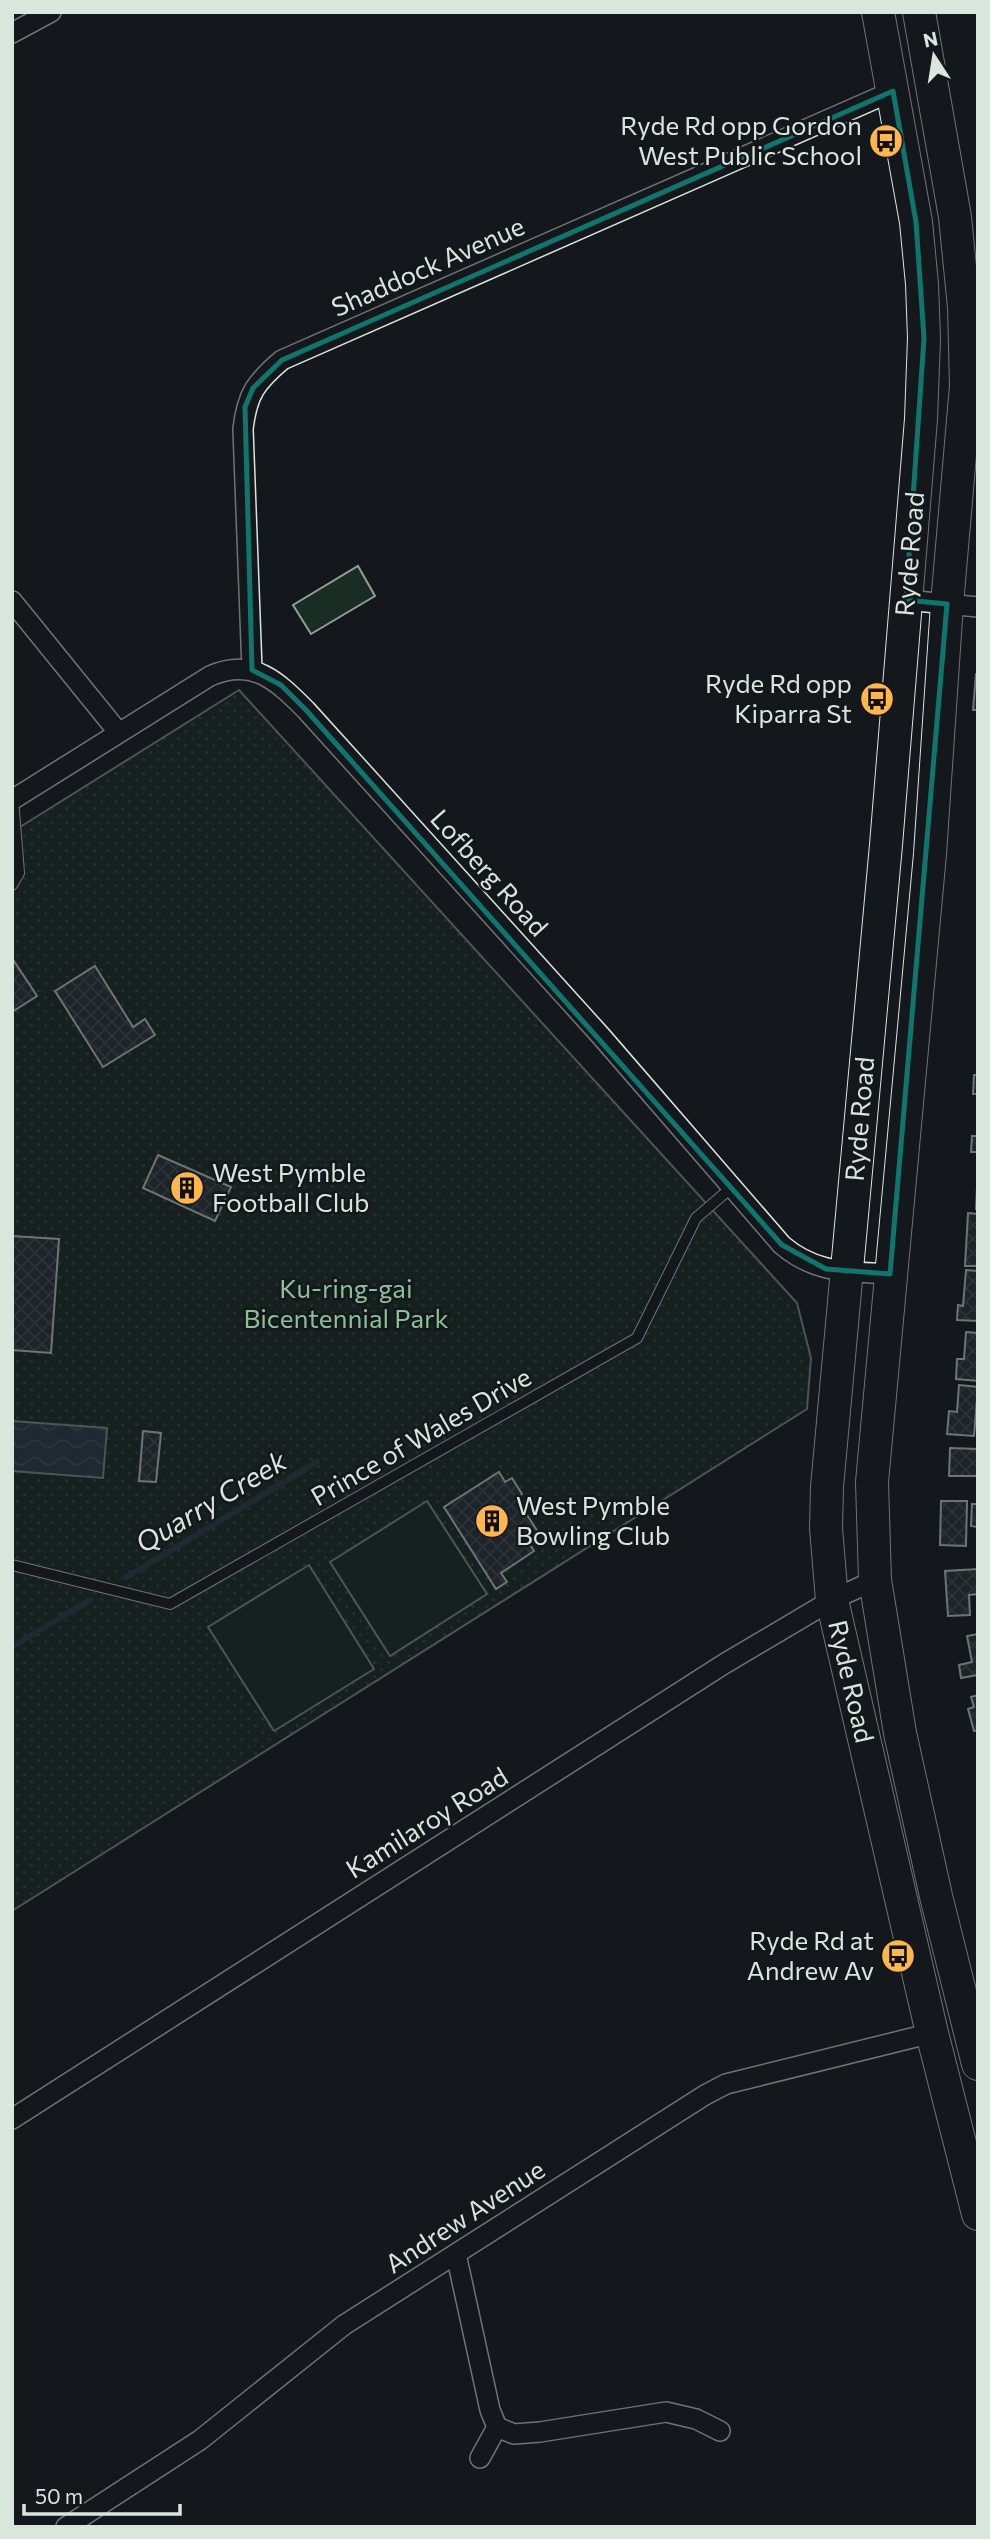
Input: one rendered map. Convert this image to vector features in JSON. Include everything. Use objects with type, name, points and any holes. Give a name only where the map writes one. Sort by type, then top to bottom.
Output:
[{"type":"highway","name":"Ryde Road","points":[[878,12],[916,222],[924,338],[920,432],[886,845],[846,1271],[827,1488],[826,1528],[832,1600],[932,2033],[978,2214]]},
{"type":"highway","name":"Ryde Road","points":[[919,12],[955,217],[964,307],[966,386],[962,606],[930,855],[872,1482],[875,1580],[900,1734],[936,1896],[978,2064]]},
{"type":"street","points":[[12,33],[51,12]]},
{"type":"street","name":"Shaddock Avenue","points":[[252,670],[243,429],[245,407],[253,388],[266,374],[282,360],[893,91]]},
{"type":"street","points":[[906,600],[962,606]]},
{"type":"street","points":[[12,601],[119,733]]},
{"type":"street","points":[[13,799],[211,676],[235,668],[252,670]]},
{"type":"street","name":"Lofberg Road","points":[[252,670],[281,685],[306,710],[601,1036],[782,1245],[806,1263],[826,1269],[890,1273]]},
{"type":"street","name":"Kamilaroy Road","points":[[12,2119],[724,1664],[832,1600],[875,1580]]},
{"type":"street","name":"Andrew Avenue","points":[[66,2527],[200,2440],[344,2325],[705,2095],[726,2084],[932,2033]]},
{"type":"street","points":[[456,2254],[490,2410],[498,2427],[514,2434],[540,2432],[666,2412],[696,2419],[720,2431]]},
{"type":"street","points":[[480,2458],[498,2427]]},
{"type":"lane","points":[[12,885],[19,873],[13,799]]},
{"type":"lane","name":"Prince of Wales Drive","points":[[12,1565],[170,1604],[637,1338],[696,1218],[732,1187]]},
{"type":"highlighted area","points":[[893,91],[916,222],[924,338],[906,600],[947,604],[890,1274],[826,1269],[782,1245],[306,710],[281,685],[252,670],[245,407],[253,388],[282,360]]},
{"type":"green space","points":[[358,566],[375,596],[311,634],[293,605]]},
{"type":"green space","name":"Ku-ring-gai Bicentennial Park","points":[[239,690],[797,1303],[811,1358],[807,1409],[12,1911],[12,832]]},
{"type":"green space","points":[[427,1501],[487,1594],[390,1656],[330,1562]]},
{"type":"green space","points":[[309,1565],[374,1669],[274,1731],[208,1627]]},
{"type":"water","points":[[12,1421],[107,1428],[103,1478],[12,1471]]},
{"type":"building","points":[[976,674],[978,710],[973,710]]},
{"type":"building","points":[[12,958],[37,996],[12,1012]]},
{"type":"building","points":[[95,966],[133,1027],[145,1019],[155,1035],[103,1067],[55,991]]},
{"type":"building","points":[[974,1075],[978,1075],[978,1094],[973,1094]]},
{"type":"building","points":[[972,1136],[978,1136],[978,1152],[971,1152]]},
{"type":"building","name":"West Pymble Football Club","points":[[158,1155],[231,1187],[215,1221],[143,1188]]},
{"type":"building","points":[[978,1166],[978,1209],[976,1209]]},
{"type":"building","points":[[968,1213],[978,1214],[978,1266],[965,1266]]},
{"type":"building","points":[[12,1236],[59,1239],[51,1353],[12,1350]]},
{"type":"building","points":[[966,1270],[978,1271],[978,1321],[957,1320],[958,1305],[963,1306]]},
{"type":"building","points":[[966,1332],[978,1333],[978,1381],[956,1379],[957,1359],[964,1359]]},
{"type":"building","points":[[959,1385],[978,1387],[974,1436],[947,1434],[949,1411],[957,1412]]},
{"type":"building","points":[[143,1431],[161,1433],[156,1482],[139,1481]]},
{"type":"building","points":[[950,1448],[978,1449],[978,1476],[949,1476]]},
{"type":"building","name":"West Pymble Bowling Club","points":[[499,1472],[505,1482],[512,1478],[522,1494],[516,1498],[540,1535],[528,1542],[534,1551],[501,1573],[507,1582],[496,1589],[444,1507]]},
{"type":"building","points":[[941,1501],[967,1501],[966,1546],[940,1545]]},
{"type":"building","points":[[972,1504],[978,1504],[978,1527],[971,1526]]},
{"type":"building","points":[[978,1569],[978,1594],[969,1595],[970,1615],[948,1616],[945,1571]]},
{"type":"building","points":[[978,1634],[978,1675],[961,1678],[959,1665],[972,1662],[967,1636]]},
{"type":"building","points":[[978,1695],[978,1730],[974,1731],[968,1709],[974,1707],[971,1697]]},
{"type":"waterway","name":"Quarry Creek","points":[[127,1577],[317,1462]]},
{"type":"waterway","name":"Quarry Creek","points":[[12,1647],[90,1600]]},
{"type":"place","name":"Ryde Rd opp Gordon West Public School","points":[[886,141]]},
{"type":"place","name":"Ryde Rd opp Kiparra St","points":[[877,699]]},
{"type":"place","name":"West Pymble Football Club","points":[[187,1188]]},
{"type":"place","name":"West Pymble Bowling Club","points":[[492,1521]]},
{"type":"place","name":"Ryde Rd at Andrew Av","points":[[898,1956]]}]
